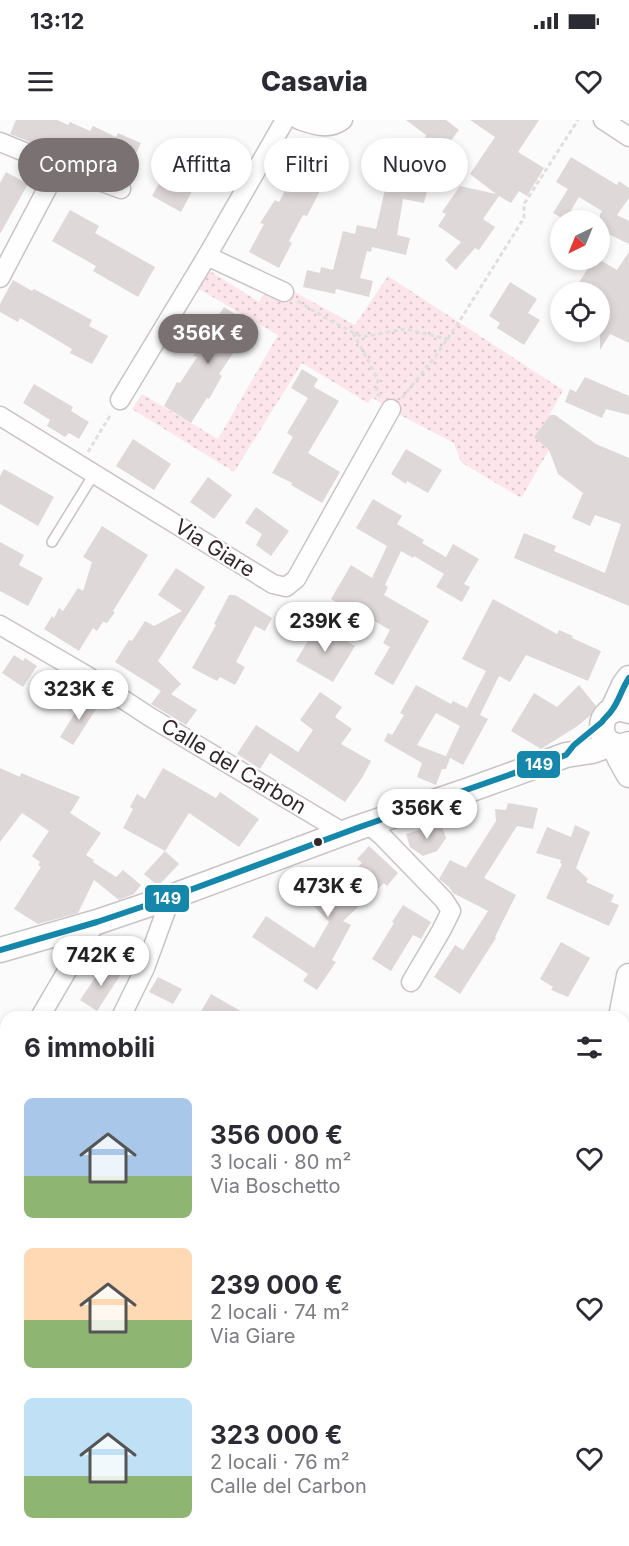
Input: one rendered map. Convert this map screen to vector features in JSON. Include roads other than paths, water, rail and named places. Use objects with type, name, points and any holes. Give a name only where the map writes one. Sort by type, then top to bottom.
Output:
[{"type":"street","points":[[120,400],[207,256],[285,120]]},
{"type":"street","points":[[298,120],[319,127],[338,125],[343,120]]},
{"type":"street","points":[[603,120],[629,137]]},
{"type":"street","points":[[0,142],[18,149]]},
{"type":"street","points":[[0,278],[45,192]]},
{"type":"street","points":[[207,256],[284,292]]},
{"type":"street","name":"Via Giare","points":[[0,416],[273,584],[286,587],[296,579],[393,408]]},
{"type":"street","name":"Calle del Carbon","points":[[0,625],[344,833]]},
{"type":"street","points":[[618,744],[605,739],[601,728],[615,715],[624,685],[629,678]]},
{"type":"street","points":[[566,755],[574,745],[615,715]]},
{"type":"street","points":[[0,950],[97,922],[171,897],[566,755],[618,744]]},
{"type":"street","points":[[618,744],[620,759],[629,774]]},
{"type":"street","points":[[369,825],[444,900],[451,911],[411,982]]},
{"type":"street","points":[[124,1011],[145,968],[171,897]]},
{"type":"street","points":[[44,1011],[97,922]]},
{"type":"street","points":[[622,1011],[629,976]]},
{"type":"lane","points":[[52,542],[93,474]]}]
